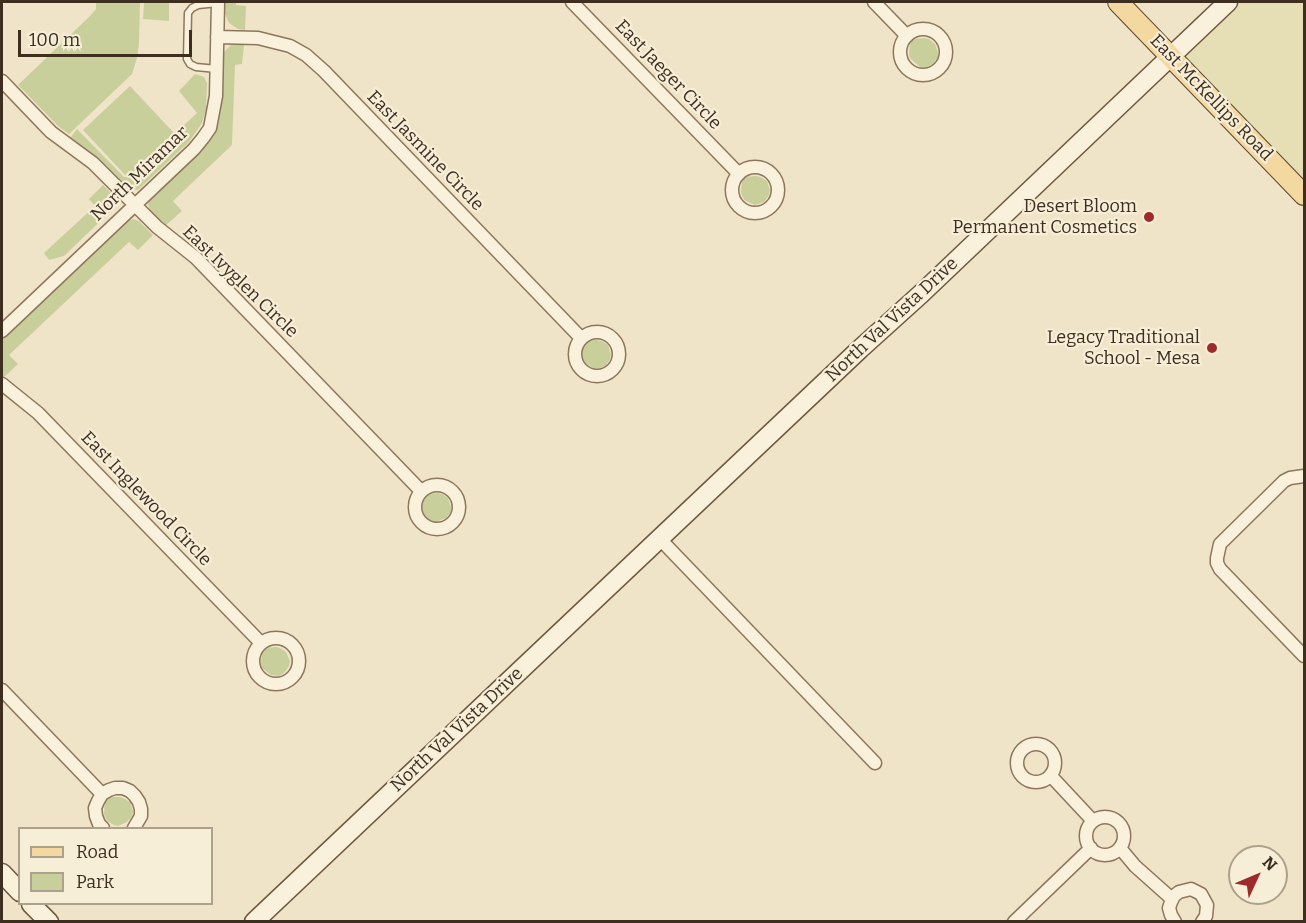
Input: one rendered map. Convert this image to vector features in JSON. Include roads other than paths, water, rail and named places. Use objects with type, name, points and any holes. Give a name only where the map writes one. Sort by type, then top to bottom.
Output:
[{"type":"main road","name":"East McKellips Road","points":[[1118,2],[1305,195]]},
{"type":"main road","name":"North Val Vista Drive","points":[[265,918],[660,539],[1228,2]]},
{"type":"main road","points":[[2,873],[18,890]]},
{"type":"main road","points":[[33,905],[49,921]]},
{"type":"street","name":"North Miramar","points":[[2,331],[194,149],[210,128],[216,96],[218,2]]},
{"type":"street","name":"East Jaeger Circle","points":[[572,2],[739,174]]},
{"type":"street","points":[[873,2],[907,36]]},
{"type":"street","name":"East Jasmine Circle","points":[[217,37],[258,38],[290,46],[306,55],[581,338]]},
{"type":"street","name":"East Ivyglen Circle","points":[[2,81],[51,132],[93,163],[157,227],[196,258],[421,491]]},
{"type":"street","name":"East Inglewood Circle","points":[[2,384],[38,413],[261,643]]},
{"type":"street","points":[[1301,476],[1284,482],[1220,544],[1217,563],[1220,569],[1305,656]]},
{"type":"street","points":[[660,539],[874,763]]},
{"type":"street","points":[[2,690],[102,794]]},
{"type":"street","points":[[1051,776],[1093,821]]},
{"type":"street","points":[[102,827],[96,816],[95,808],[102,794],[116,788],[130,791],[139,802],[141,816],[135,827]]},
{"type":"street","points":[[1108,817],[1118,822],[1124,832],[1120,849],[1108,855],[1102,855],[1091,848],[1086,836],[1087,829],[1093,821],[1108,817]]},
{"type":"street","points":[[1014,921],[1091,848]]},
{"type":"street","points":[[1120,849],[1172,899]]},
{"type":"street","points":[[1175,921],[1169,908],[1172,899],[1185,890],[1201,894],[1205,899],[1207,910],[1202,921]]},
{"type":"lane","points":[[217,69],[196,67],[187,59],[188,13],[198,5],[218,2]]},
{"type":"place","name":"Desert Bloom Permanent Cosmetics","points":[[1149,217]]},
{"type":"place","name":"Legacy Traditional School - Mesa","points":[[1212,348]]}]
